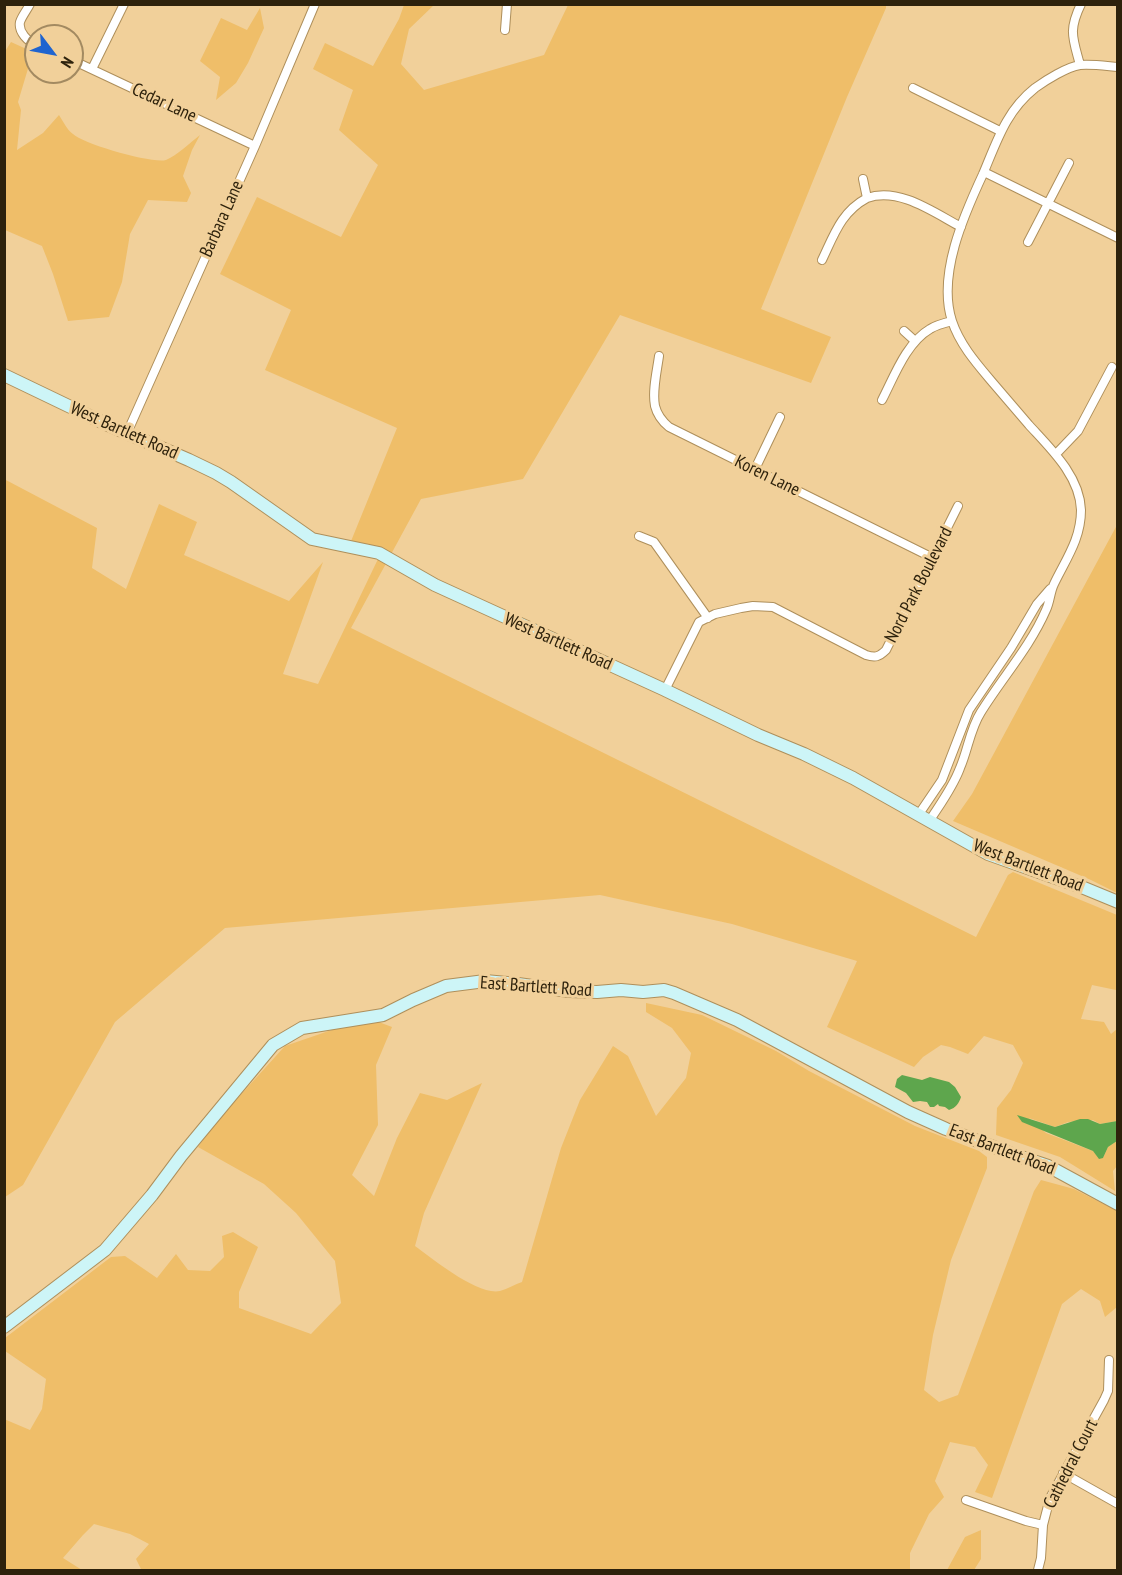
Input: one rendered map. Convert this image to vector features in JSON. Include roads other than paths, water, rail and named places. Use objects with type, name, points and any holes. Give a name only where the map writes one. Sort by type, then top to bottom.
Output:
[{"type":"street","points":[[24,35],[20,22],[30,4]]},
{"type":"street","points":[[92,69],[124,4]]},
{"type":"street","name":"Barbara Lane","points":[[127,433],[255,146],[315,4]]},
{"type":"street","points":[[505,30],[507,4]]},
{"type":"street","points":[[1080,65],[1072,32],[1073,22],[1081,4]]},
{"type":"street","name":"Cedar Lane","points":[[84,65],[255,146]]},
{"type":"street","points":[[925,818],[951,787],[961,767],[980,713],[1025,648],[1047,610],[1053,587],[1074,548],[1081,509],[1076,489],[1056,454],[969,354],[952,321],[949,279],[952,253],[1000,131],[1022,99],[1048,79],[1080,65],[1118,67]]},
{"type":"street","points":[[913,88],[1000,131]]},
{"type":"street","points":[[1028,242],[1069,163]]},
{"type":"street","points":[[984,172],[1118,238]]},
{"type":"street","points":[[863,179],[867,198]]},
{"type":"street","points":[[822,260],[844,216],[854,206],[874,196],[890,195],[911,201],[961,227]]},
{"type":"street","points":[[882,399],[915,341],[932,328],[952,321]]},
{"type":"street","points":[[904,331],[915,341]]},
{"type":"street","name":"Koren Lane","points":[[659,356],[655,407],[669,427],[933,558]]},
{"type":"street","points":[[1056,454],[1078,431],[1112,367]]},
{"type":"street","name":"West Bartlett Road","points":[[4,375],[189,460],[231,482],[312,539],[379,553],[435,585],[831,767],[988,855],[1118,902]]},
{"type":"street","points":[[755,469],[780,417]]},
{"type":"street","name":"Nord Park Boulevard","points":[[708,618],[716,614],[753,606],[773,608],[866,655],[879,657],[886,650],[958,506]]},
{"type":"street","points":[[639,536],[654,542],[708,618],[699,622],[665,690]]},
{"type":"street","points":[[925,818],[969,710],[1011,648],[1037,604],[1053,587]]},
{"type":"street","points":[[1031,614],[1041,620]]},
{"type":"street","points":[[942,780],[951,787]]},
{"type":"street","name":"East Bartlett Road","points":[[4,1327],[105,1250],[152,1196],[273,1045],[302,1028],[383,1015],[446,986],[485,981],[569,991],[664,990],[674,993],[737,1020],[908,1112],[952,1132],[1048,1166],[1118,1204]]},
{"type":"street","name":"Cathedral Court","points":[[1038,1570],[1043,1525],[1050,1498],[1108,1391],[1108,1360]]},
{"type":"street","points":[[1063,1473],[1118,1503]]},
{"type":"street","points":[[966,1500],[1043,1525]]}]
